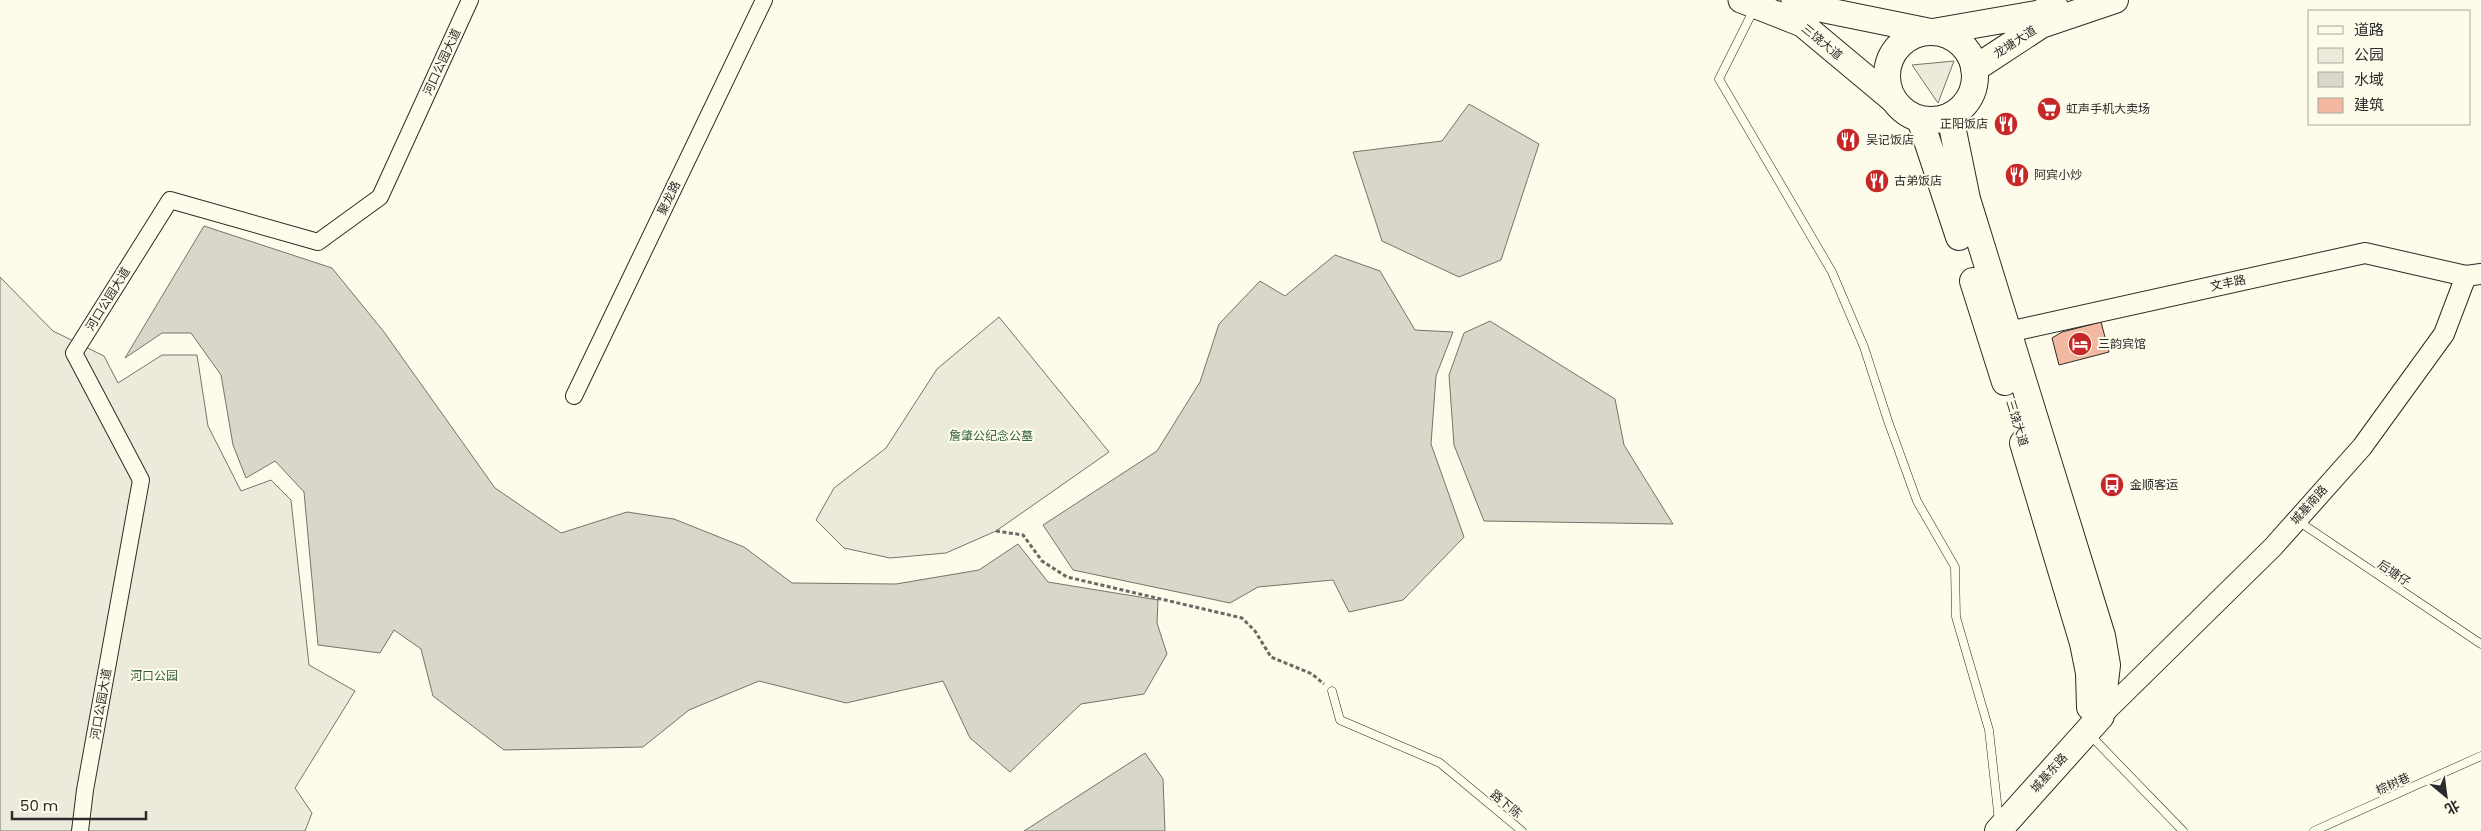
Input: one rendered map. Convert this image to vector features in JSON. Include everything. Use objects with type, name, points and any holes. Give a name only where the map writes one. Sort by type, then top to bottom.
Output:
[{"type":"highway","name":"龙塘大道","points":[[1974,69],[2039,19],[2078,0]]},
{"type":"highway","name":"龙塘大道","points":[[1933,32],[2039,19],[2115,0]]},
{"type":"highway","points":[[1933,32],[1948,35],[1960,43],[1970,55],[1974,69],[1974,84],[1969,98],[1961,108],[1950,116],[1938,120],[1920,119],[1902,110],[1893,100],[1888,87],[1887,74],[1890,60],[1896,48],[1906,39],[1919,33],[1933,32]]},
{"type":"highway","name":"三饶大道","points":[[1950,116],[1958,202]]},
{"type":"highway","name":"三饶大道","points":[[1920,119],[1958,202],[2000,333],[2083,643],[2091,689],[2094,724]]},
{"type":"highway","name":"三饶大道","points":[[2000,333],[2024,385],[2102,636],[2107,675],[2094,724]]},
{"type":"highway","name":"城基东路","points":[[1999,829],[2094,724]]},
{"type":"main road","name":"三饶大道","points":[[1748,3],[1933,32]]},
{"type":"main road","name":"三饶大道","points":[[1802,10],[1893,100]]},
{"type":"street","name":"河口公园大道","points":[[80,831],[141,480],[74,353],[170,200],[318,242],[380,197],[470,0]]},
{"type":"street","name":"聚龙路","points":[[574,396],[764,0]]},
{"type":"street","name":"文丰路","points":[[2000,333],[2365,253],[2473,275]]},
{"type":"street","name":"城基南路","points":[[2094,724],[2273,547],[2295,520],[2362,447],[2444,334],[2473,275]]},
{"type":"street","points":[[2107,675],[2117,682],[2137,681]]},
{"type":"lane","points":[[1748,3],[1719,79],[1832,272],[1864,346],[1888,421],[1917,500],[1955,567],[1956,617],[1989,730],[1999,829]]},
{"type":"lane","name":"后塘仔","points":[[2295,520],[2481,644]]},
{"type":"lane","name":"路下陈","points":[[1332,691],[1340,720],[1440,763],[1522,831]]},
{"type":"lane","points":[[2094,724],[2183,831]]},
{"type":"lane","name":"棕树巷","points":[[2314,831],[2481,756]]},
{"type":"path","points":[[996,531],[1023,534],[1042,560],[1067,577],[1242,618],[1255,631],[1271,657],[1312,674],[1332,691]]},
{"type":"green space","points":[[1954,61],[1938,103],[1912,65]]},
{"type":"green space","name":"河口公园","points":[[0,277],[53,331],[104,356],[118,383],[162,355],[197,355],[208,426],[241,491],[271,480],[291,500],[309,665],[355,691],[295,788],[312,813],[305,831],[0,831]]},
{"type":"green space","name":"詹肇公纪念公墓","points":[[999,317],[1109,452],[996,531],[946,553],[890,558],[844,548],[816,520],[834,488],[886,448],[937,369]]},
{"type":"water","points":[[1469,104],[1539,144],[1501,260],[1459,277],[1382,241],[1353,152],[1442,141]]},
{"type":"water","points":[[204,226],[332,268],[384,332],[495,488],[561,533],[627,512],[674,519],[744,547],[792,583],[896,584],[979,570],[1018,544],[1048,582],[1158,600],[1157,623],[1167,654],[1144,694],[1081,704],[1010,772],[970,738],[943,681],[846,703],[759,681],[689,710],[643,747],[504,750],[433,696],[421,649],[394,630],[380,653],[318,645],[304,492],[275,461],[246,478],[233,445],[221,375],[191,333],[162,333],[125,358]]},
{"type":"water","points":[[1335,255],[1380,271],[1415,330],[1453,332],[1436,376],[1431,444],[1464,537],[1403,600],[1349,612],[1333,580],[1258,587],[1230,603],[1073,570],[1043,525],[1157,451],[1200,382],[1219,324],[1260,281],[1285,296]]},
{"type":"water","points":[[1490,321],[1615,399],[1624,445],[1673,524],[1484,521],[1454,445],[1449,375],[1464,333]]},
{"type":"water","points":[[1145,753],[1163,779],[1165,831],[1024,831]]},
{"type":"building","points":[[2101,322],[2109,352],[2059,365],[2052,338],[2062,332]]},
{"type":"place","name":"虹声手机大卖场","points":[[2049,109]]},
{"type":"place","name":"正阳饭店","points":[[2006,124]]},
{"type":"place","name":"吴记饭店","points":[[1848,140]]},
{"type":"place","name":"阿宾小炒","points":[[2017,175]]},
{"type":"place","name":"古弟饭店","points":[[1877,181]]},
{"type":"place","name":"三韵宾馆","points":[[2080,344]]},
{"type":"place","name":"金顺客运","points":[[2112,485]]}]
